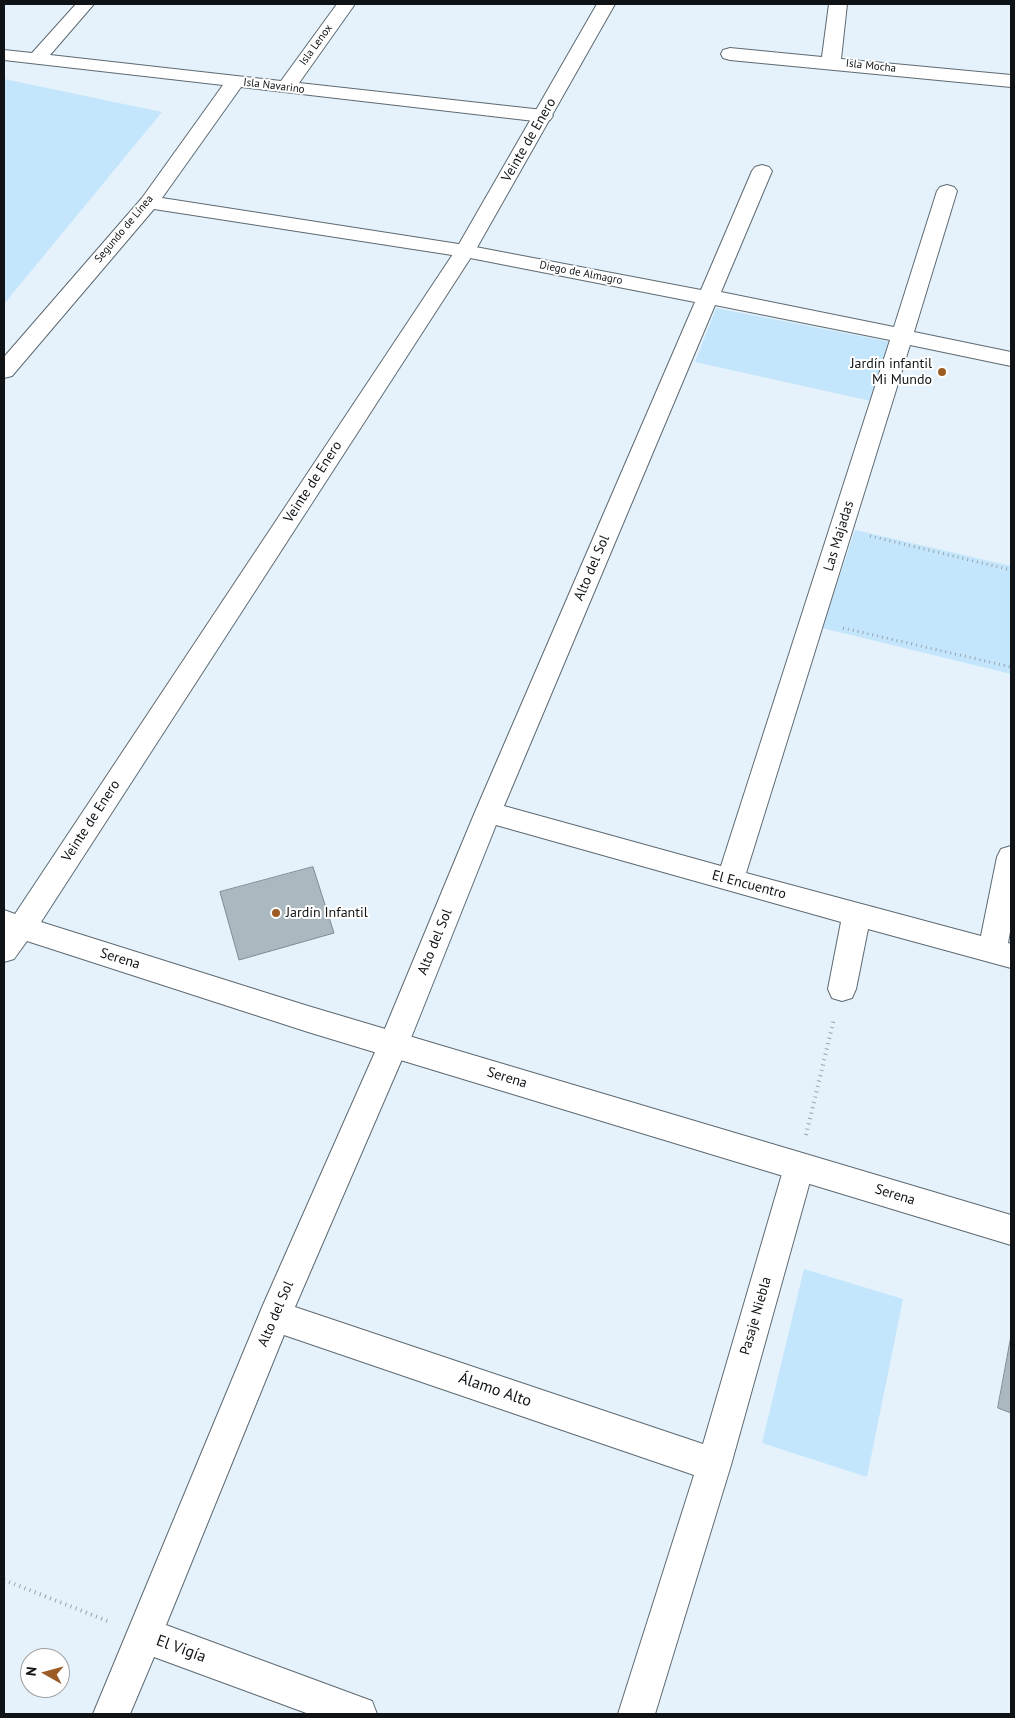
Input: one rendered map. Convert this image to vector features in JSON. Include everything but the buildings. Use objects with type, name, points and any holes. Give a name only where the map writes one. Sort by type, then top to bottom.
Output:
[{"type":"street","points":[[36,59],[85,4]]},
{"type":"street","name":"Isla Lenox","points":[[286,87],[346,4]]},
{"type":"street","name":"Veinte de Enero","points":[[9,934],[466,251],[606,4]]},
{"type":"street","points":[[832,62],[838,4]]},
{"type":"street","name":"Isla Mocha","points":[[730,54],[832,62],[1011,81]]},
{"type":"street","name":"Isla Navarino","points":[[4,55],[544,116]]},
{"type":"street","name":"Segundo de Línea","points":[[4,371],[149,202],[236,81]]},
{"type":"street","name":"Alto del Sol","points":[[112,1714],[146,1636],[275,1316],[394,1043],[488,812],[762,171]]},
{"type":"street","name":"Las Majadas","points":[[730,880],[947,191]]},
{"type":"street","name":"Diego de Almagro","points":[[149,202],[466,251],[708,298],[720,298],[1011,359]]},
{"type":"street","name":"El Encuentro","points":[[488,812],[1002,954]]},
{"type":"street","points":[[1002,954],[1011,857]]},
{"type":"street","points":[[842,990],[857,913]]},
{"type":"street","name":"Serena","points":[[9,934],[394,1043],[1011,1230]]},
{"type":"street","name":"Pasaje Niebla","points":[[637,1714],[714,1465],[799,1167]]},
{"type":"street","name":"Álamo Alto","points":[[275,1316],[714,1465]]},
{"type":"street","name":"El Vigía","points":[[146,1636],[359,1714]]},
{"type":"path","points":[[840,529],[1011,570]]},
{"type":"path","points":[[813,621],[1011,667]]},
{"type":"path","points":[[799,1167],[842,990]]},
{"type":"path","name":"El Vigía","points":[[4,1580],[146,1636]]},
{"type":"shaded area","points":[[4,79],[162,112],[4,304]]},
{"type":"shaded area","points":[[716,308],[891,342],[871,401],[695,362]]},
{"type":"shaded area","points":[[855,530],[1011,566],[1011,674],[822,628]]},
{"type":"shaded area","points":[[804,1269],[903,1299],[867,1477],[762,1443]]},
{"type":"place","name":"Jardín infantil Mi Mundo","points":[[942,372]]},
{"type":"place","name":"Jardín Infantil","points":[[276,913]]}]
